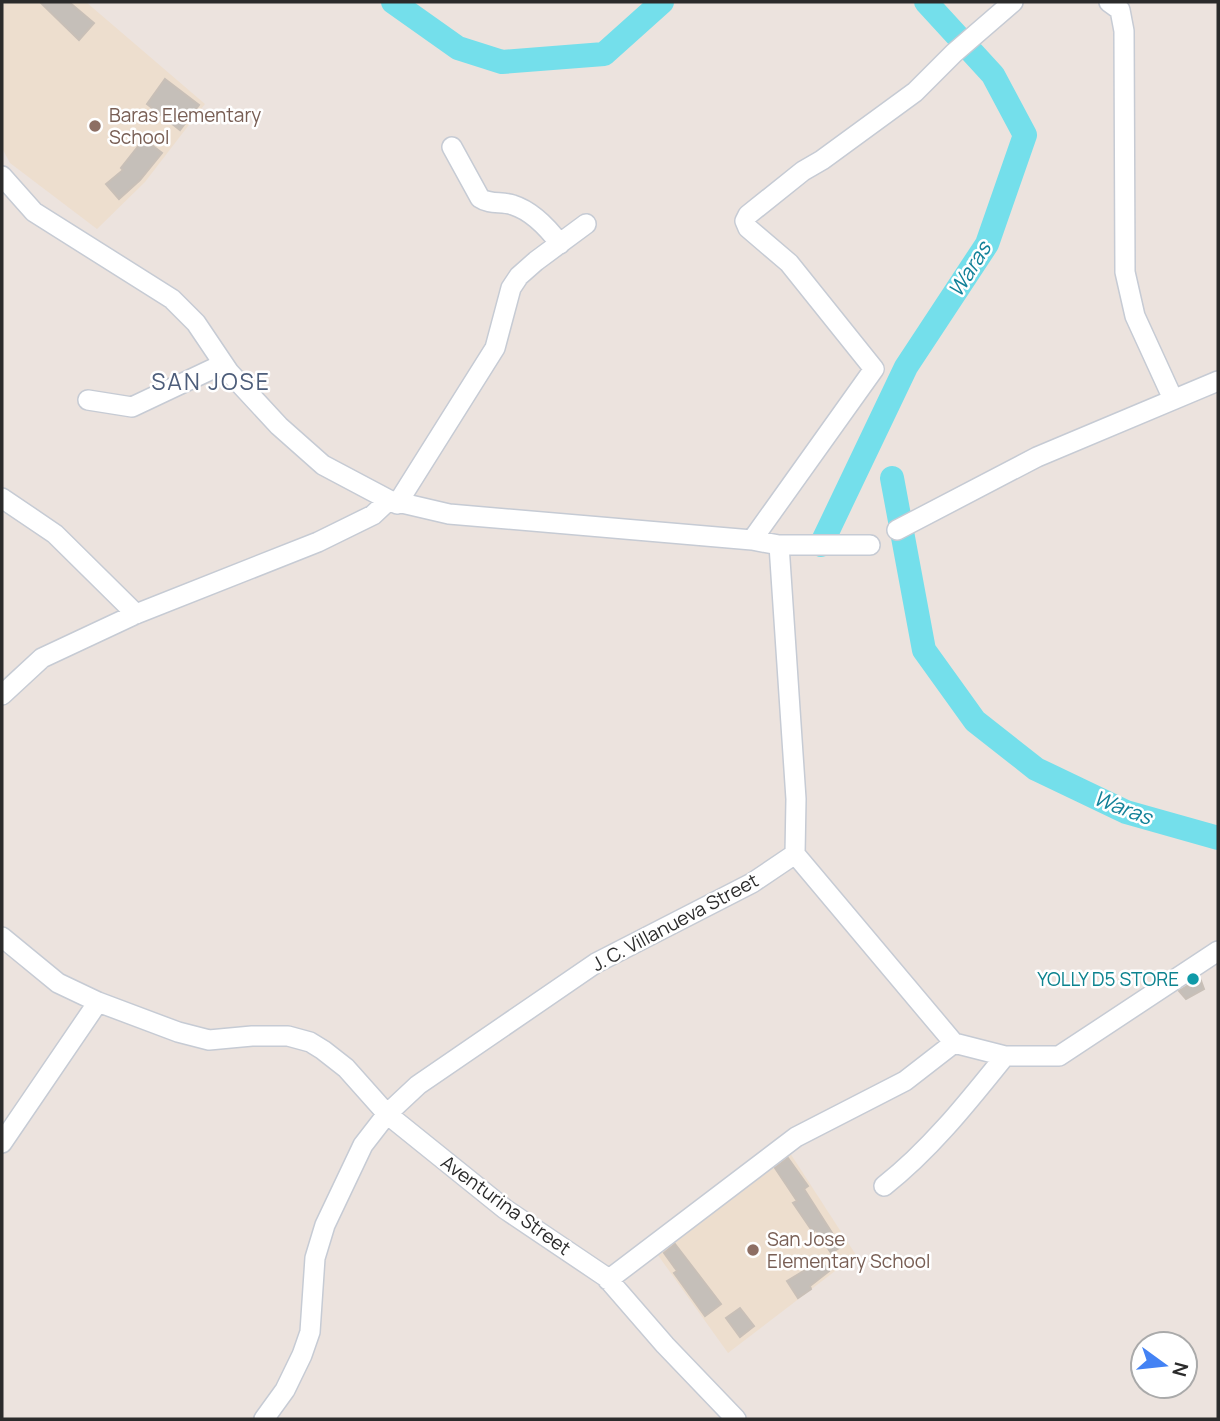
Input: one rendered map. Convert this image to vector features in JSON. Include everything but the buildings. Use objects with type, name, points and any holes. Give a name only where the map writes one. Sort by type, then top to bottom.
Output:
[{"type":"street","points":[[752,540],[874,369],[789,263],[748,228],[748,215],[803,171],[915,92],[954,53],[1013,2]]},
{"type":"street","points":[[1109,2],[1120,10],[1124,31],[1125,272],[1135,316],[1173,399]]},
{"type":"street","points":[[452,147],[481,198],[486,202],[513,205],[545,225],[560,244]]},
{"type":"street","points":[[2,176],[34,212],[172,299],[196,323],[223,364],[250,397],[323,465],[393,502],[449,514],[752,540],[779,545],[870,545]]},
{"type":"street","points":[[2,695],[42,658],[136,614],[318,542],[393,502],[495,348],[511,288],[519,276],[586,224]]},
{"type":"street","points":[[88,400],[132,407],[223,364]]},
{"type":"street","points":[[897,530],[1037,457],[1218,381]]},
{"type":"street","points":[[2,498],[55,534],[136,614]]},
{"type":"street","points":[[779,545],[796,799],[795,853],[954,1043],[1005,1056],[1059,1056],[1218,951]]},
{"type":"street","name":"J. C. Villanueva Street","points":[[264,1419],[285,1390],[310,1332],[315,1258],[325,1225],[363,1145],[387,1114],[418,1085],[596,963],[752,883],[795,853]]},
{"type":"street","name":"Aventurina Street","points":[[2,937],[58,983],[98,1002],[178,1032],[209,1040],[288,1035],[310,1042],[346,1068],[387,1114],[505,1209],[608,1280],[665,1345],[736,1419]]},
{"type":"street","points":[[2,1143],[98,1002]]},
{"type":"street","points":[[608,1280],[796,1137],[905,1081],[954,1043]]},
{"type":"street","points":[[884,1186],[908,1167],[976,1093],[1005,1056]]},
{"type":"shaded area","name":"Baras Elementary School","points":[[2,2],[86,2],[205,104],[145,182],[97,229],[10,163],[2,148]]},
{"type":"shaded area","name":"San Jose Elementary School","points":[[779,1136],[856,1255],[728,1353],[650,1244]]},
{"type":"waterway","name":"Waras","points":[[393,2],[458,48],[502,62],[604,54],[662,2]]},
{"type":"waterway","name":"Waras","points":[[821,545],[906,367],[987,244],[1025,135],[993,75],[926,2]]},
{"type":"waterway","name":"Waras","points":[[892,478],[924,650],[975,721],[1036,769],[1126,812],[1218,838]]},
{"type":"place","name":"Baras Elementary School","points":[[95,126]]},
{"type":"place","name":"YOLLY D5 STORE","points":[[1193,979]]},
{"type":"place","name":"San Jose Elementary School","points":[[753,1250]]},
{"type":"district","name":"SAN JOSE","points":[[211,381]]}]
